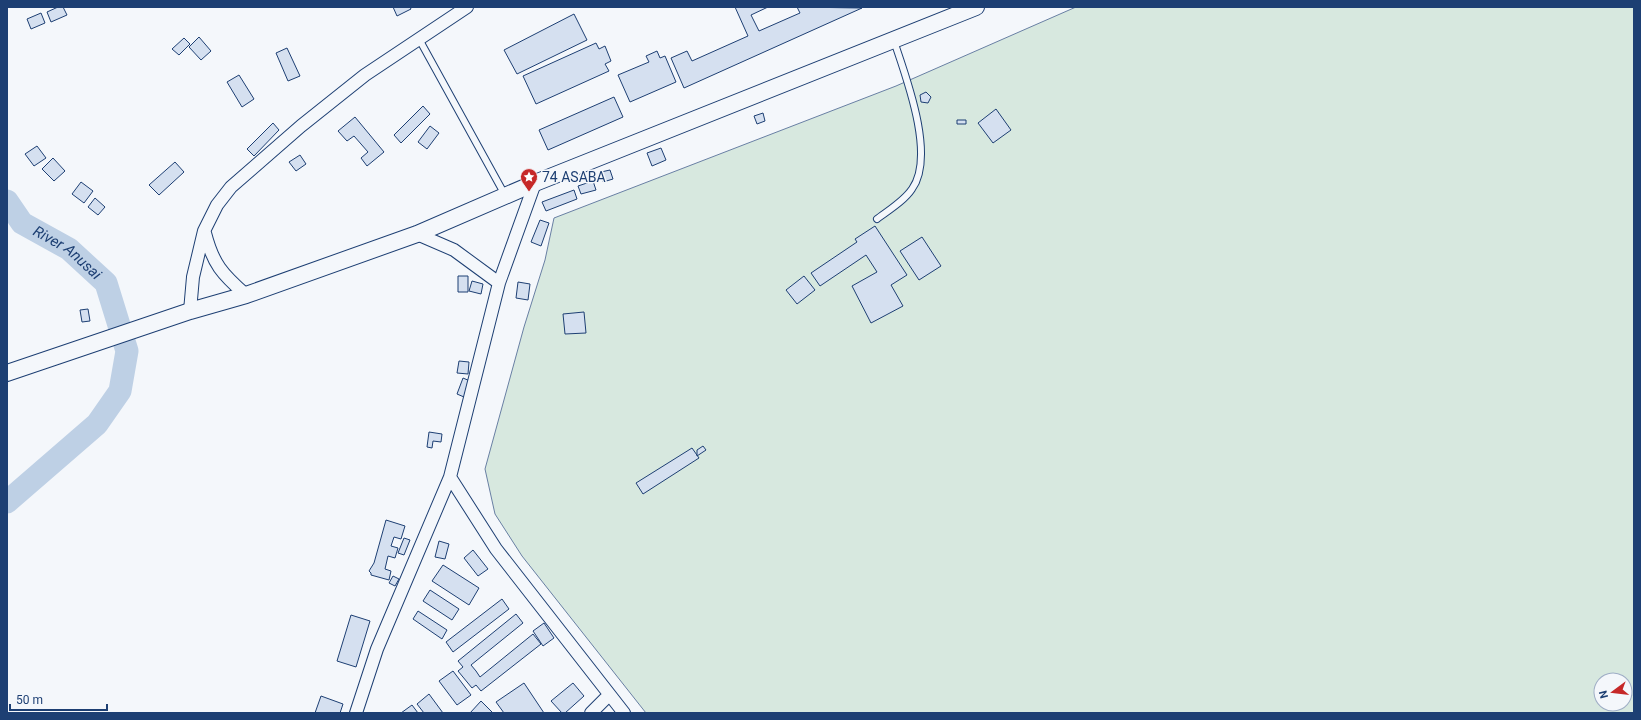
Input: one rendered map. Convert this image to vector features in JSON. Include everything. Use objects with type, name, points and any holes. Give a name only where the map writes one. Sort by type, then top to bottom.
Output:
[{"type":"main road","points":[[7,373],[190,311],[246,295],[417,234],[505,195],[976,7]]},
{"type":"street","points":[[190,311],[193,277],[204,231],[217,205],[231,187],[301,126],[359,80],[463,8]]},
{"type":"street","points":[[356,713],[377,649],[450,477],[499,283],[535,183]]},
{"type":"street","points":[[204,231],[209,252],[219,269],[246,295]]},
{"type":"street","points":[[417,234],[454,250],[499,283]]},
{"type":"street","points":[[450,477],[496,548],[624,713]]},
{"type":"street","points":[[591,713],[609,695]]},
{"type":"lane","points":[[419,39],[505,195]]},
{"type":"lane","points":[[877,219],[912,191],[917,183],[920,172],[921,151],[917,119],[911,94],[894,40]]},
{"type":"shaded area","points":[[1076,7],[1634,7],[1634,713],[646,713],[522,556],[495,514],[485,469],[524,327],[545,260],[554,218],[896,86]]},
{"type":"building","points":[[58,7],[63,7],[67,15],[51,22],[47,12]]},
{"type":"building","points":[[393,7],[410,7],[411,9],[397,16]]},
{"type":"building","points":[[735,7],[768,7],[751,15],[759,31],[800,13],[797,7],[862,8],[684,88],[671,58],[687,51],[692,61],[748,36]]},
{"type":"building","points":[[41,13],[45,23],[31,29],[27,19]]},
{"type":"building","points":[[574,14],[587,40],[517,74],[504,50]]},
{"type":"building","points":[[199,37],[211,51],[201,60],[189,47]]},
{"type":"building","points":[[184,38],[190,44],[179,55],[172,49]]},
{"type":"building","points":[[596,43],[599,49],[605,46],[611,61],[605,64],[609,71],[536,104],[523,76]]},
{"type":"building","points":[[287,48],[300,76],[288,81],[276,53]]},
{"type":"building","points":[[657,51],[660,58],[665,56],[676,82],[630,102],[618,75],[649,62],[646,56]]},
{"type":"building","points":[[239,75],[254,99],[242,107],[227,82]]},
{"type":"building","points":[[926,92],[931,97],[928,103],[921,102],[920,95]]},
{"type":"building","points":[[614,97],[623,117],[548,150],[539,130]]},
{"type":"building","points":[[423,106],[430,114],[401,143],[394,135]]},
{"type":"building","points":[[996,109],[1011,130],[993,143],[978,123]]},
{"type":"building","points":[[763,113],[765,121],[757,124],[754,116]]},
{"type":"building","points":[[355,117],[384,152],[367,166],[361,158],[368,152],[354,136],[347,141],[338,131]]},
{"type":"building","points":[[957,120],[966,120],[966,124],[957,124]]},
{"type":"building","points":[[273,123],[279,130],[254,156],[247,149]]},
{"type":"building","points":[[430,126],[439,133],[427,149],[418,142]]},
{"type":"building","points":[[37,146],[46,158],[34,166],[25,154]]},
{"type":"building","points":[[661,148],[666,160],[652,166],[647,153]]},
{"type":"building","points":[[300,155],[306,164],[296,171],[289,162]]},
{"type":"building","points":[[53,158],[65,171],[54,181],[42,169]]},
{"type":"building","points":[[175,162],[184,172],[159,195],[149,185]]},
{"type":"building","points":[[610,170],[613,179],[603,182],[601,172]]},
{"type":"building","points":[[593,181],[596,190],[581,194],[578,186]]},
{"type":"building","points":[[81,182],[93,191],[84,203],[72,194]]},
{"type":"building","points":[[574,190],[577,199],[546,211],[542,202]]},
{"type":"building","points":[[95,198],[105,207],[98,215],[88,207]]},
{"type":"building","points":[[540,220],[549,223],[541,246],[531,242]]},
{"type":"building","points":[[875,226],[907,275],[891,285],[903,306],[871,323],[852,286],[877,272],[866,255],[820,286],[811,273],[857,242],[855,239]]},
{"type":"building","points":[[922,237],[941,266],[919,280],[900,251]]},
{"type":"building","points":[[458,276],[468,276],[468,292],[458,292]]},
{"type":"building","points":[[804,276],[815,290],[797,304],[786,290]]},
{"type":"building","points":[[472,281],[483,284],[481,294],[469,291]]},
{"type":"building","points":[[518,282],[530,284],[528,300],[516,298]]},
{"type":"building","points":[[88,309],[90,321],[82,322],[80,310]]},
{"type":"building","points":[[584,312],[586,333],[565,334],[563,314]]},
{"type":"building","points":[[459,361],[469,362],[468,374],[457,373]]},
{"type":"building","points":[[463,378],[470,381],[464,397],[457,394]]},
{"type":"building","points":[[429,432],[442,434],[441,442],[433,441],[432,448],[427,447]]},
{"type":"building","points":[[703,446],[706,450],[697,456],[697,450]]},
{"type":"building","points":[[692,448],[699,458],[643,494],[636,483]]},
{"type":"building","points":[[386,520],[405,526],[401,539],[394,537],[391,546],[398,548],[395,558],[388,556],[385,569],[391,571],[389,580],[371,575],[369,571],[374,563]]},
{"type":"building","points":[[404,538],[410,540],[404,555],[398,553]]},
{"type":"building","points":[[439,541],[449,544],[445,559],[435,557]]},
{"type":"building","points":[[473,550],[488,569],[478,576],[464,558]]},
{"type":"building","points":[[443,565],[479,588],[469,605],[432,581]]},
{"type":"building","points":[[393,576],[399,579],[395,586],[389,583]]},
{"type":"building","points":[[430,590],[459,609],[452,620],[423,601]]},
{"type":"building","points":[[502,599],[509,609],[453,652],[446,642]]},
{"type":"building","points":[[418,611],[447,630],[442,639],[413,619]]},
{"type":"building","points":[[516,614],[523,623],[471,665],[480,677],[533,634],[541,644],[481,691],[476,685],[472,688],[458,671],[463,667],[458,661]]},
{"type":"building","points":[[351,615],[370,621],[356,667],[337,661]]},
{"type":"building","points":[[544,623],[554,638],[543,646],[533,631]]},
{"type":"building","points":[[453,671],[471,695],[457,705],[439,681]]},
{"type":"building","points":[[524,683],[544,713],[504,713],[496,702]]},
{"type":"building","points":[[573,683],[584,696],[565,713],[562,713],[551,701]]},
{"type":"building","points":[[429,694],[443,713],[424,713],[417,704]]},
{"type":"building","points":[[321,696],[343,704],[340,713],[315,713]]},
{"type":"building","points":[[481,701],[493,713],[470,713]]},
{"type":"building","points":[[412,705],[418,713],[401,713]]},
{"type":"waterway","name":"River Anusai","points":[[7,201],[22,223],[69,249],[106,283],[127,351],[120,391],[97,424],[7,502]]},
{"type":"place","name":"74 ASABA","points":[[529,192]]}]
